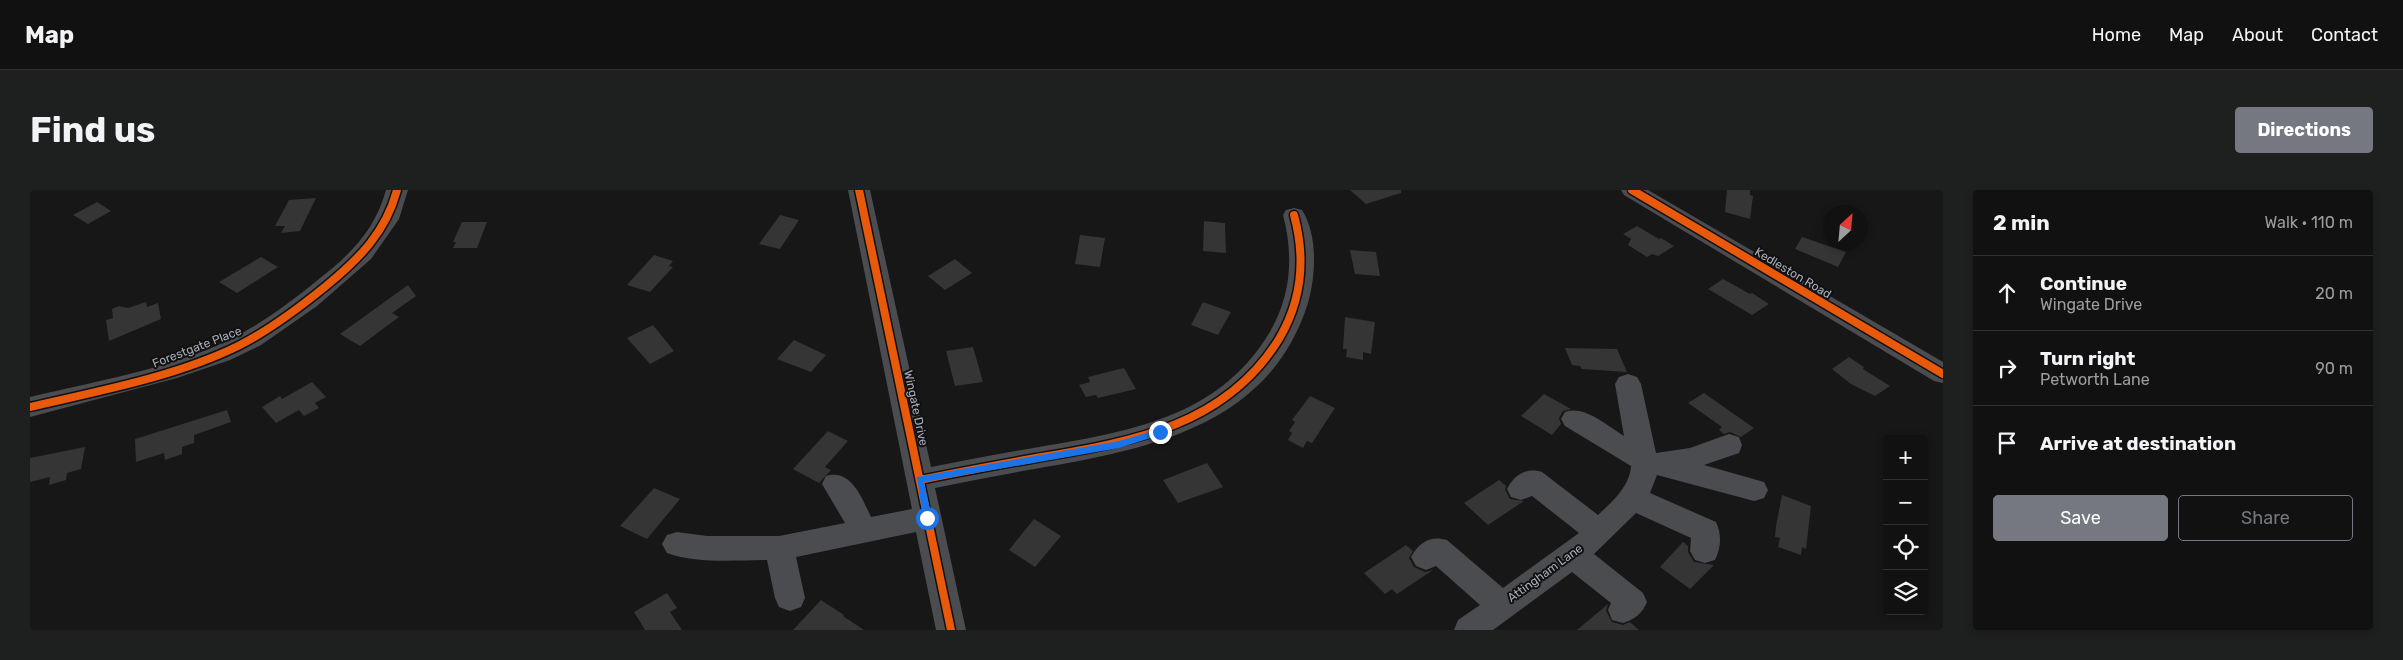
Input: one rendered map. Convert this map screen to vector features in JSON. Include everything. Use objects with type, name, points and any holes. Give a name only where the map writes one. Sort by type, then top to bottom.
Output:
[{"type":"street","name":"Forestgate Place","points":[[30,407],[124,385],[161,374],[218,354],[252,338],[305,303],[354,263],[384,228],[391,216],[397,190]]},
{"type":"street","name":"Wingate Drive","points":[[859,190],[951,630]]},
{"type":"street","name":"Kedleston Road","points":[[1633,190],[1943,374]]},
{"type":"street","points":[[920,480],[1119,444],[1160,432],[1206,413],[1255,374],[1275,347],[1291,316],[1302,272],[1300,234],[1294,215]]},
{"type":"street","points":[[1628,384],[1637,435],[1645,461]]},
{"type":"street","points":[[1574,419],[1645,461],[1754,490]]},
{"type":"street","points":[[1645,461],[1679,461],[1729,445]]},
{"type":"street","name":"Attingham Lane","points":[[1469,630],[1501,605],[1573,555],[1621,512],[1641,485],[1645,461]]},
{"type":"street","points":[[1522,489],[1532,480],[1599,532]]},
{"type":"street","points":[[836,484],[851,504],[863,531]]},
{"type":"street","points":[[1632,497],[1666,515],[1706,531],[1705,551]]},
{"type":"street","points":[[677,544],[707,548],[779,548],[927,518]]},
{"type":"street","points":[[779,548],[790,598]]},
{"type":"street","points":[[1426,557],[1437,549],[1501,605]]},
{"type":"street","points":[[1573,555],[1632,602],[1623,610]]},
{"type":"building","points":[[1350,190],[1401,190],[1401,193],[1366,204]]},
{"type":"building","points":[[1727,190],[1750,190],[1750,195],[1753,196],[1750,219],[1725,212]]},
{"type":"building","points":[[316,198],[300,231],[281,233],[285,226],[275,226],[289,200]]},
{"type":"building","points":[[97,202],[111,211],[88,224],[73,215]]},
{"type":"building","points":[[780,215],[799,220],[780,249],[759,244]]},
{"type":"building","points":[[1204,221],[1225,223],[1226,253],[1203,251]]},
{"type":"building","points":[[462,222],[487,222],[477,248],[453,248],[456,242],[453,242]]},
{"type":"building","points":[[1637,226],[1674,246],[1658,256],[1652,254],[1647,257],[1628,245],[1631,239],[1623,234]]},
{"type":"building","points":[[1080,235],[1105,238],[1100,267],[1075,264]]},
{"type":"building","points":[[1802,237],[1823,244],[1823,250],[1846,252],[1838,267],[1795,249]]},
{"type":"building","points":[[1350,250],[1376,252],[1380,276],[1355,274]]},
{"type":"building","points":[[654,255],[673,261],[669,266],[673,267],[650,292],[627,285]]},
{"type":"building","points":[[261,257],[278,267],[237,293],[219,282]]},
{"type":"building","points":[[955,259],[972,273],[945,290],[928,276]]},
{"type":"building","points":[[1723,279],[1750,294],[1752,293],[1769,304],[1752,315],[1708,289]]},
{"type":"building","points":[[408,285],[416,296],[392,313],[399,317],[360,346],[340,334]]},
{"type":"building","points":[[146,302],[147,307],[158,303],[161,319],[109,341],[106,320],[113,318],[112,309],[119,306],[128,308]]},
{"type":"building","points":[[1203,302],[1231,312],[1218,335],[1191,325]]},
{"type":"building","points":[[1345,317],[1375,322],[1371,354],[1363,352],[1363,360],[1346,357],[1347,349],[1343,349]]},
{"type":"building","points":[[653,325],[674,351],[650,364],[627,338]]},
{"type":"building","points":[[794,340],[826,355],[811,372],[777,359]]},
{"type":"building","points":[[973,347],[983,382],[955,386],[946,351]]},
{"type":"building","points":[[1565,348],[1617,349],[1627,372],[1582,369],[1580,366],[1572,365]]},
{"type":"building","points":[[1849,357],[1864,367],[1863,369],[1890,386],[1875,396],[1851,384],[1832,369]]},
{"type":"building","points":[[1124,368],[1136,389],[1098,398],[1096,395],[1086,397],[1079,385],[1090,382],[1088,377]]},
{"type":"building","points":[[312,382],[326,397],[315,403],[319,408],[304,416],[299,410],[276,423],[262,407],[280,396],[282,399]]},
{"type":"building","points":[[1704,393],[1754,428],[1741,437],[1730,432],[1724,434],[1719,430],[1722,427],[1688,403]]},
{"type":"building","points":[[1544,394],[1571,409],[1563,411],[1559,418],[1561,424],[1552,435],[1521,416]]},
{"type":"building","points":[[1310,396],[1335,408],[1312,443],[1307,441],[1303,448],[1288,440],[1292,433],[1289,431],[1295,422],[1292,420]]},
{"type":"building","points":[[227,410],[231,422],[194,435],[194,443],[182,447],[182,454],[165,460],[164,453],[136,462],[135,439]]},
{"type":"building","points":[[828,431],[848,441],[825,467],[831,470],[819,483],[793,469]]},
{"type":"building","points":[[85,447],[81,469],[67,473],[66,480],[49,485],[50,477],[30,482],[30,458]]},
{"type":"building","points":[[1207,463],[1223,487],[1178,503],[1163,480]]},
{"type":"building","points":[[1499,480],[1506,486],[1505,490],[1510,499],[1524,501],[1488,525],[1464,503]]},
{"type":"building","points":[[654,488],[680,499],[647,539],[620,526]]},
{"type":"building","points":[[1782,495],[1811,506],[1806,549],[1802,547],[1801,555],[1778,547],[1780,538],[1775,537]]},
{"type":"building","points":[[1034,519],[1061,536],[1035,567],[1009,550]]},
{"type":"building","points":[[1683,542],[1688,546],[1688,552],[1694,562],[1714,565],[1690,589],[1660,567]]},
{"type":"building","points":[[1406,545],[1413,551],[1409,558],[1414,567],[1425,572],[1433,570],[1397,594],[1392,589],[1385,594],[1364,573]]},
{"type":"building","points":[[667,593],[677,608],[670,612],[682,630],[645,630],[634,612]]},
{"type":"building","points":[[821,600],[844,615],[864,630],[793,630]]},
{"type":"building","points":[[1608,604],[1606,611],[1612,622],[1623,625],[1630,622],[1639,630],[1577,630]]},
{"type":"cycle path","points":[[30,407],[109,388],[168,371],[240,345],[276,324],[309,300],[363,253],[388,219],[397,190]]},
{"type":"cycle path","points":[[859,190],[951,630]]},
{"type":"cycle path","points":[[1632,190],[1943,374]]},
{"type":"cycle path","points":[[920,480],[1115,444],[1183,422],[1214,406],[1242,385],[1267,358],[1293,312],[1300,284],[1302,256],[1294,215]]},
{"type":"route","points":[[927,518],[920,480],[1000,464],[1119,444],[1160,432]]}]
